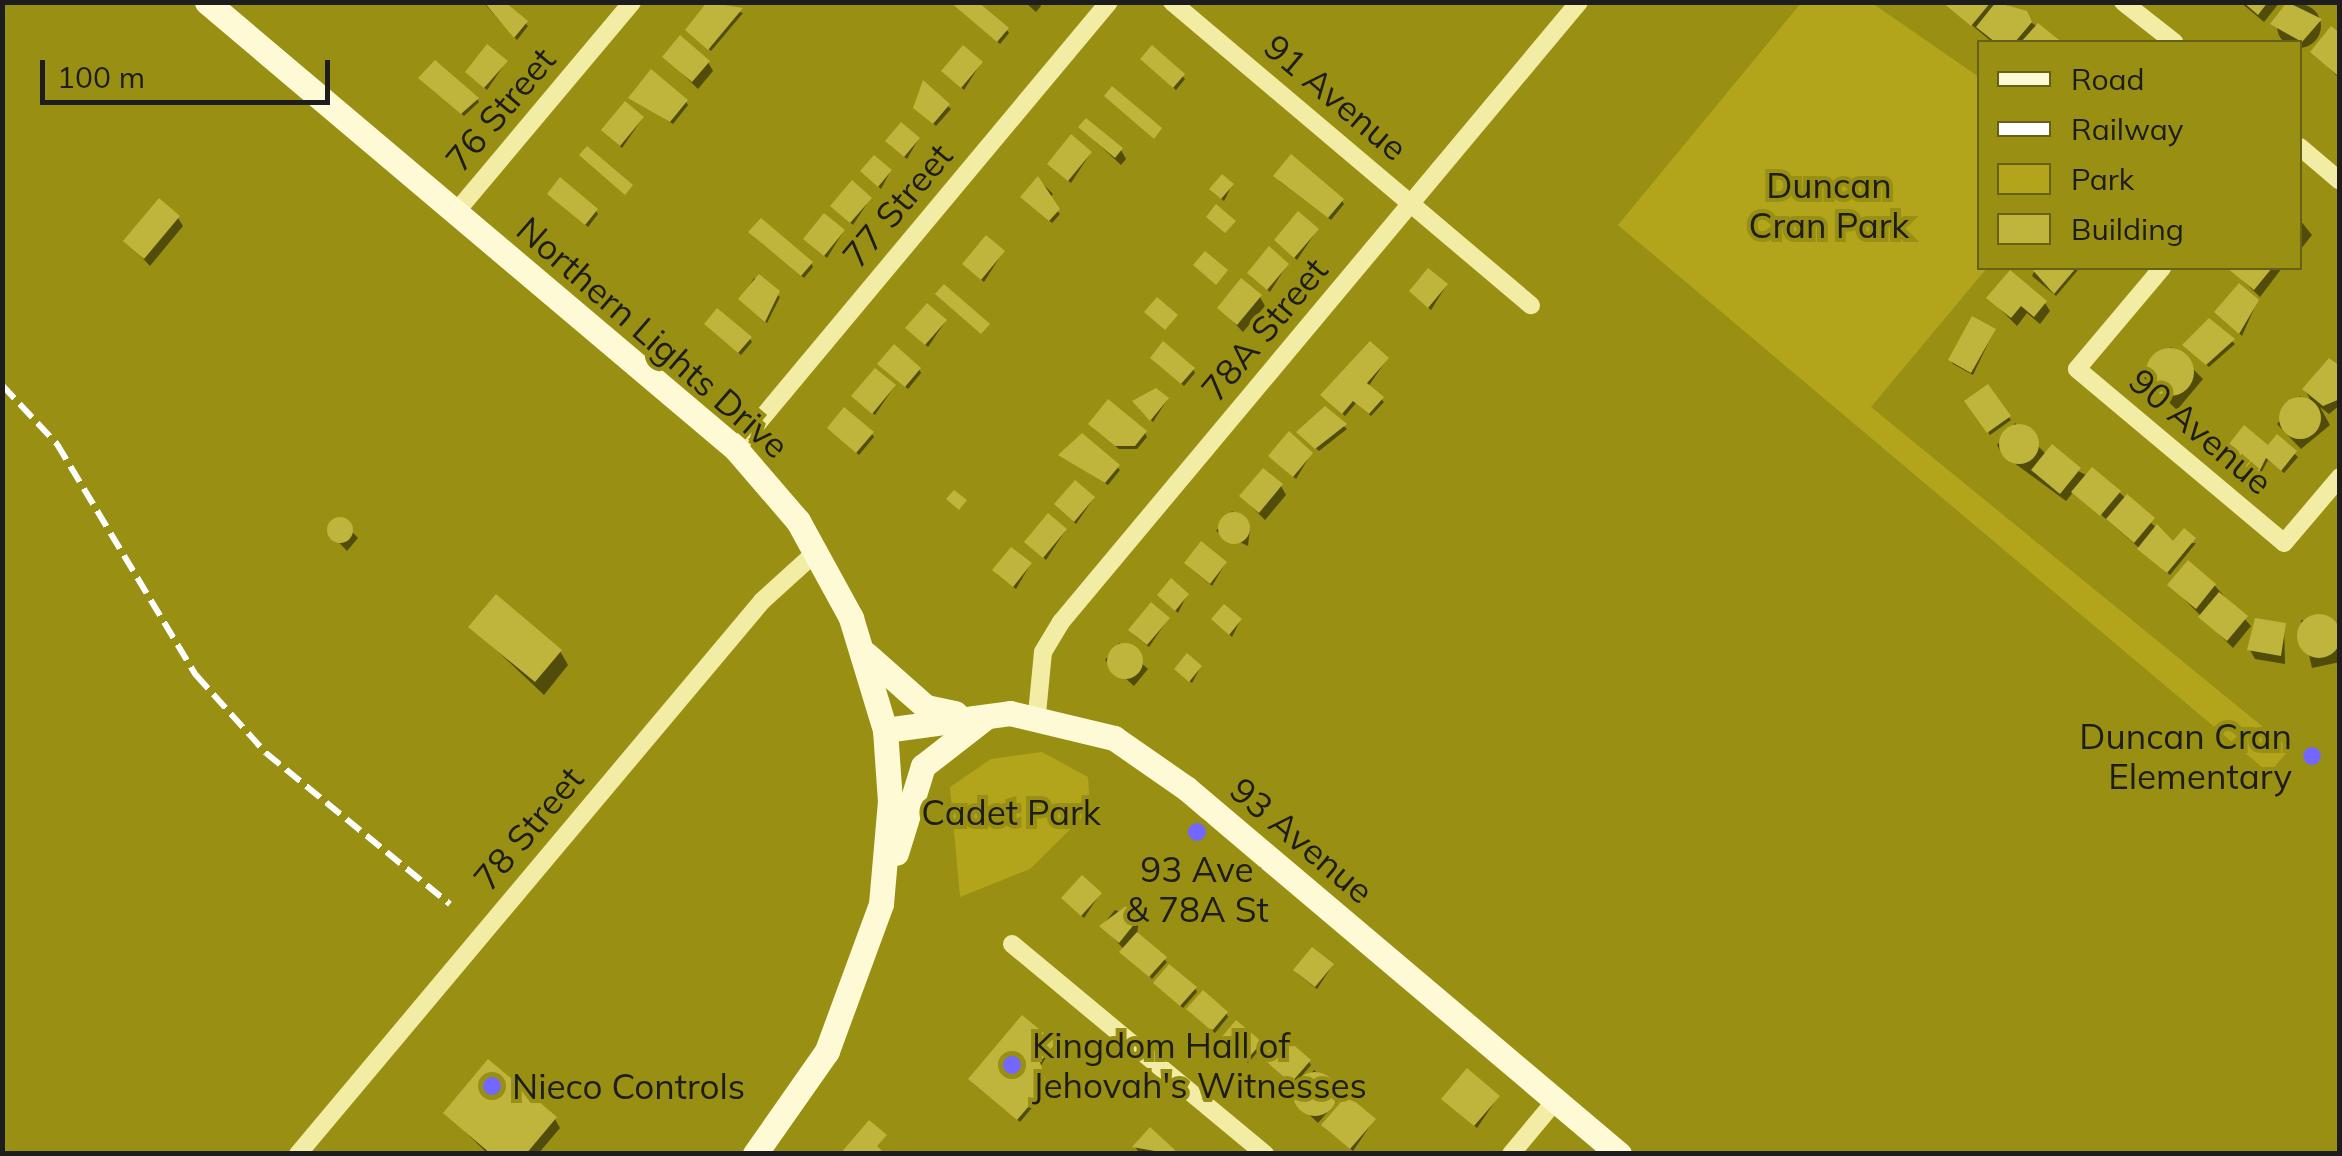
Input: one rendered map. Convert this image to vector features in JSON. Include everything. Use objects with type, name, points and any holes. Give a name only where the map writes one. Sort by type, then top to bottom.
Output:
[{"type":"main road","name":"Northern Lights Drive","points":[[206,2],[736,449],[816,552],[864,652],[884,730],[890,801],[881,904],[827,1052],[755,1154]]},
{"type":"main road","points":[[864,652],[926,707],[990,714]]},
{"type":"main road","name":"93 Avenue","points":[[884,730],[990,714],[1037,714],[1096,730],[1144,757],[1619,1154]]},
{"type":"main road","points":[[881,904],[923,766],[990,714]]},
{"type":"street","name":"76 Street","points":[[456,212],[632,2]]},
{"type":"street","name":"77 Street","points":[[736,449],[1108,2]]},
{"type":"street","name":"91 Avenue","points":[[1172,2],[1531,305]]},
{"type":"street","name":"78A Street","points":[[1037,714],[1051,636],[1579,2]]},
{"type":"street","points":[[2123,2],[2171,40]]},
{"type":"street","points":[[2302,149],[2340,181]]},
{"type":"street","name":"90 Avenue","points":[[2160,270],[2077,369],[2284,543],[2340,477]]},
{"type":"street","name":"78 Street","points":[[298,1154],[762,601],[816,552]]},
{"type":"street","points":[[1012,944],[1264,1154]]},
{"type":"street","points":[[1511,1154],[1556,1100]]},
{"type":"green space","name":"Duncan Cran Park","points":[[1801,3],[1872,3],[1977,76],[1977,270],[1985,270],[1871,407],[2290,749],[2269,773],[1618,225]]},
{"type":"green space","name":"Cadet Park","points":[[1042,752],[1088,777],[1090,810],[1030,869],[960,897],[950,787],[991,759]]},
{"type":"building","points":[[484,2],[505,2],[528,21],[514,38]]},
{"type":"building","points":[[707,2],[743,8],[708,50],[685,30]]},
{"type":"building","points":[[950,2],[978,2],[1009,28],[997,42]]},
{"type":"building","points":[[1942,2],[1991,2],[1971,26]]},
{"type":"building","points":[[1996,2],[2027,11],[2032,22],[2017,40],[1992,40],[1976,27]]},
{"type":"building","points":[[2243,2],[2268,2],[2258,15]]},
{"type":"building","points":[[2287,2],[2322,19],[2302,42],[2270,24]]},
{"type":"building","points":[[2038,23],[2059,40],[2023,40]]},
{"type":"building","points":[[2331,26],[2340,33],[2337,75],[2310,52]]},
{"type":"building","points":[[680,35],[710,61],[692,82],[662,57]]},
{"type":"building","points":[[487,44],[508,61],[484,88],[465,72]]},
{"type":"building","points":[[963,45],[983,62],[961,88],[941,71]]},
{"type":"building","points":[[1152,45],[1185,74],[1173,88],[1140,59]]},
{"type":"building","points":[[435,60],[479,98],[461,114],[418,78]]},
{"type":"building","points":[[651,69],[688,100],[670,122],[628,98]]},
{"type":"building","points":[[923,80],[950,104],[933,124],[913,108]]},
{"type":"building","points":[[1112,86],[1162,128],[1154,139],[1104,96]]},
{"type":"building","points":[[625,101],[644,117],[620,146],[601,130]]},
{"type":"building","points":[[1086,118],[1123,148],[1115,158],[1078,127]]},
{"type":"building","points":[[901,122],[920,138],[904,157],[885,141]]},
{"type":"building","points":[[1071,134],[1092,152],[1068,181],[1047,164]]},
{"type":"building","points":[[587,146],[633,185],[625,195],[579,155]]},
{"type":"building","points":[[1291,154],[1344,199],[1328,218],[1273,176]]},
{"type":"building","points":[[874,155],[892,170],[878,187],[860,171]]},
{"type":"building","points":[[1222,174],[1234,184],[1221,199],[1209,189]]},
{"type":"building","points":[[1038,176],[1060,209],[1049,221],[1020,197]]},
{"type":"building","points":[[560,177],[598,209],[585,225],[547,194]]},
{"type":"building","points":[[852,180],[872,198],[850,223],[830,206]]},
{"type":"building","points":[[159,198],[180,216],[144,259],[123,241]]},
{"type":"building","points":[[1216,204],[1236,221],[1225,233],[1206,217]]},
{"type":"building","points":[[1298,211],[1319,229],[1294,258],[1274,240]]},
{"type":"building","points":[[824,213],[845,230],[824,256],[803,239]]},
{"type":"building","points":[[761,218],[813,262],[801,276],[748,232]]},
{"type":"building","points":[[986,235],[1005,251],[981,280],[962,264]]},
{"type":"building","points":[[1269,246],[1289,264],[1267,290],[1247,273]]},
{"type":"building","points":[[1205,251],[1228,270],[1216,285],[1193,265]]},
{"type":"building","points":[[1428,268],[1448,284],[1428,308],[1409,291]]},
{"type":"building","points":[[2010,270],[2047,301],[2034,317],[2021,306],[2011,318],[1986,298]]},
{"type":"building","points":[[2033,270],[2074,270],[2054,294]]},
{"type":"building","points":[[2229,270],[2270,270],[2254,290]]},
{"type":"building","points":[[759,274],[780,291],[765,322],[738,299]]},
{"type":"building","points":[[1241,278],[1262,295],[1237,325],[1217,308]]},
{"type":"building","points":[[2239,283],[2259,300],[2239,334],[2214,312]]},
{"type":"building","points":[[944,284],[990,324],[981,334],[935,294]]},
{"type":"building","points":[[1157,297],[1178,315],[1165,330],[1144,312]]},
{"type":"building","points":[[927,303],[947,320],[925,345],[905,328]]},
{"type":"building","points":[[717,308],[752,337],[738,353],[704,324]]},
{"type":"building","points":[[1972,316],[1996,329],[1971,373],[1948,360]]},
{"type":"building","points":[[2209,318],[2235,339],[2206,365],[2182,345]]},
{"type":"building","points":[[1163,341],[1195,368],[1181,384],[1150,358]]},
{"type":"building","points":[[1370,341],[1389,358],[1367,383],[1384,397],[1369,414],[1353,401],[1342,414],[1320,395]]},
{"type":"building","points":[[894,344],[921,368],[905,387],[877,364]]},
{"type":"building","points":[[2170,348],[2187,355],[2194,372],[2187,389],[2170,396],[2153,389],[2146,372],[2153,355]]},
{"type":"building","points":[[2329,358],[2340,366],[2340,399],[2323,406],[2302,389]]},
{"type":"building","points":[[875,368],[896,385],[872,414],[851,396]]},
{"type":"building","points":[[1988,384],[2011,416],[1987,433],[1964,401]]},
{"type":"building","points":[[1156,388],[1169,398],[1150,421],[1132,401]]},
{"type":"building","points":[[2300,397],[2315,403],[2321,418],[2315,433],[2300,439],[2285,433],[2279,418],[2285,403]]},
{"type":"building","points":[[1108,399],[1147,431],[1135,446],[1115,446],[1088,424]]},
{"type":"building","points":[[1325,406],[1347,424],[1315,449],[1296,432]]},
{"type":"building","points":[[844,407],[874,432],[856,453],[827,428]]},
{"type":"building","points":[[2019,424],[2033,430],[2039,444],[2033,458],[2019,464],[2005,458],[1999,444],[2005,430]]},
{"type":"building","points":[[2244,425],[2268,445],[2277,434],[2297,451],[2281,471],[2266,458],[2257,476],[2225,449]]},
{"type":"building","points":[[1289,431],[1313,453],[1293,477],[1268,456]]},
{"type":"building","points":[[1082,433],[1120,465],[1105,483],[1058,455]]},
{"type":"building","points":[[2052,444],[2081,468],[2060,494],[2031,470]]},
{"type":"building","points":[[2092,467],[2121,491],[2100,516],[2071,492]]},
{"type":"building","points":[[1263,468],[1283,484],[1259,513],[1239,496]]},
{"type":"building","points":[[1075,480],[1095,497],[1074,522],[1054,504]]},
{"type":"building","points":[[954,490],[967,500],[959,510],[946,499]]},
{"type":"building","points":[[2127,494],[2155,518],[2134,543],[2106,519]]},
{"type":"building","points":[[1234,512],[1245,517],[1250,528],[1245,539],[1234,544],[1223,539],[1218,528],[1223,517]]},
{"type":"building","points":[[1048,513],[1067,529],[1043,558],[1024,542]]},
{"type":"building","points":[[340,517],[349,521],[353,530],[349,539],[340,543],[331,539],[327,530],[331,521]]},
{"type":"building","points":[[2157,524],[2173,541],[2184,528],[2196,538],[2167,573],[2137,549]]},
{"type":"building","points":[[1201,541],[1227,562],[1210,584],[1184,563]]},
{"type":"building","points":[[1011,547],[1032,563],[1013,587],[992,570]]},
{"type":"building","points":[[2188,560],[2216,584],[2196,609],[2167,585]]},
{"type":"building","points":[[1171,578],[1189,594],[1175,611],[1157,595]]},
{"type":"building","points":[[2219,592],[2248,616],[2227,641],[2198,617]]},
{"type":"building","points":[[496,594],[562,650],[535,682],[468,627]]},
{"type":"building","points":[[1151,602],[1170,618],[1147,645],[1128,630]]},
{"type":"building","points":[[1224,604],[1242,619],[1229,635],[1211,619]]},
{"type":"building","points":[[2319,614],[2334,621],[2341,636],[2334,651],[2319,658],[2304,651],[2297,636],[2304,621]]},
{"type":"building","points":[[2255,618],[2286,623],[2281,656],[2247,650]]},
{"type":"building","points":[[1125,643],[1138,648],[1143,661],[1138,674],[1125,679],[1112,674],[1107,661],[1112,648]]},
{"type":"building","points":[[1187,653],[1202,666],[1189,682],[1174,669]]},
{"type":"building","points":[[1082,875],[1102,893],[1081,916],[1061,898]]},
{"type":"building","points":[[1126,906],[1140,917],[1119,943],[1099,926]]},
{"type":"building","points":[[1137,932],[1167,957],[1149,977],[1119,952]]},
{"type":"building","points":[[1312,947],[1334,964],[1315,987],[1293,970]]},
{"type":"building","points":[[1169,964],[1197,987],[1180,1006],[1153,983]]},
{"type":"building","points":[[1203,990],[1228,1012],[1212,1031],[1186,1009]]},
{"type":"building","name":"Kingdom Hall of Jehovah's Witnesses","points":[[1022,1015],[1056,1043],[1040,1062],[1047,1085],[1017,1120],[968,1079]]},
{"type":"building","points":[[1236,1020],[1262,1042],[1246,1061],[1220,1039]]},
{"type":"building","points":[[1282,1035],[1311,1060],[1291,1083],[1262,1058]]},
{"type":"building","name":"Nieco Controls","points":[[488,1059],[557,1117],[526,1154],[491,1154],[443,1113]]},
{"type":"building","points":[[1467,1068],[1500,1096],[1474,1126],[1441,1099]]},
{"type":"building","points":[[1315,1072],[1330,1079],[1337,1094],[1330,1109],[1315,1116],[1300,1109],[1293,1094],[1300,1079]]},
{"type":"building","points":[[1347,1095],[1376,1119],[1350,1149],[1321,1125]]},
{"type":"building","points":[[869,1120],[887,1135],[877,1146],[885,1154],[840,1154]]},
{"type":"building","points":[[1150,1127],[1175,1150],[1172,1154],[1132,1147]]},
{"type":"railway","points":[[2,385],[57,444],[196,675],[266,753],[450,904]]},
{"type":"place","name":"Duncan Cran Elementary","points":[[2312,756]]},
{"type":"place","name":"93 Ave & 78A St","points":[[1197,832]]},
{"type":"place","name":"Kingdom Hall of Jehovah's Witnesses","points":[[1012,1065]]},
{"type":"place","name":"Nieco Controls","points":[[492,1086]]}]
